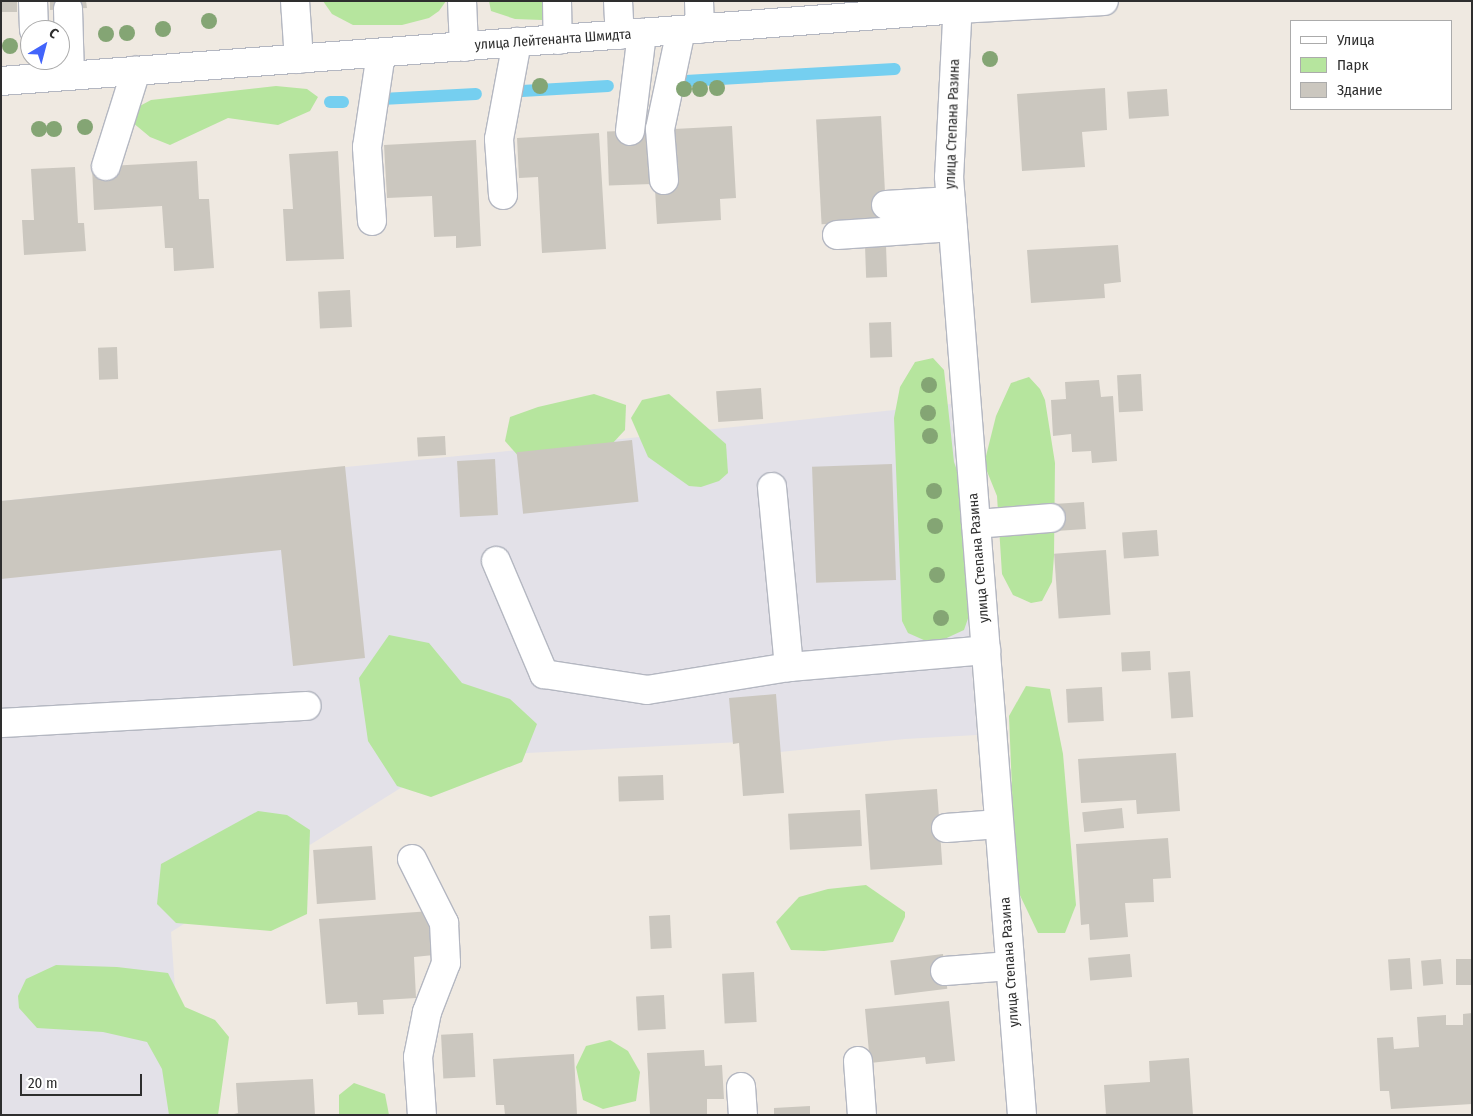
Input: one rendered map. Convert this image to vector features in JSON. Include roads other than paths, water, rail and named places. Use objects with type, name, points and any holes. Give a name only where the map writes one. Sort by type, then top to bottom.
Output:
[{"type":"street","points":[[32,1],[33,20]]},
{"type":"street","points":[[295,1],[299,59]]},
{"type":"street","points":[[462,1],[464,47]]},
{"type":"street","points":[[558,1],[558,40]]},
{"type":"street","points":[[618,1],[631,34],[630,131]]},
{"type":"street","points":[[664,180],[660,129],[699,1]]},
{"type":"street","name":"улица Лейтенанта Шмидта","points":[[40,70],[70,76],[558,40],[690,29],[822,11],[1104,1]]},
{"type":"street","name":"улица Степана Разина","points":[[958,5],[949,177],[1022,1115]]},
{"type":"street","points":[[68,9],[70,76]]},
{"type":"street","points":[[503,195],[499,139],[517,42]]},
{"type":"street","points":[[372,221],[367,147],[381,53]]},
{"type":"street","name":"улица Лейтенанта Шмидта","points":[[1,81],[32,70]]},
{"type":"street","points":[[106,166],[136,71]]},
{"type":"street","points":[[886,205],[952,214]]},
{"type":"street","points":[[837,235],[952,214]]},
{"type":"street","points":[[772,487],[790,667]]},
{"type":"street","points":[[976,524],[1051,518]]},
{"type":"street","points":[[496,561],[544,674],[647,690],[790,667],[986,650]]},
{"type":"street","points":[[1,723],[307,706]]},
{"type":"street","points":[[946,828],[1000,824]]},
{"type":"street","points":[[412,859],[444,923],[446,963],[426,1012],[418,1057],[422,1115]]},
{"type":"street","points":[[945,971],[1010,966]]},
{"type":"street","points":[[858,1061],[862,1115]]},
{"type":"street","points":[[741,1087],[743,1115]]},
{"type":"waterway","points":[[668,82],[895,69]]},
{"type":"waterway","points":[[522,91],[608,86]]},
{"type":"waterway","points":[[382,99],[476,94]]},
{"type":"waterway","points":[[330,102],[343,102]]}]
